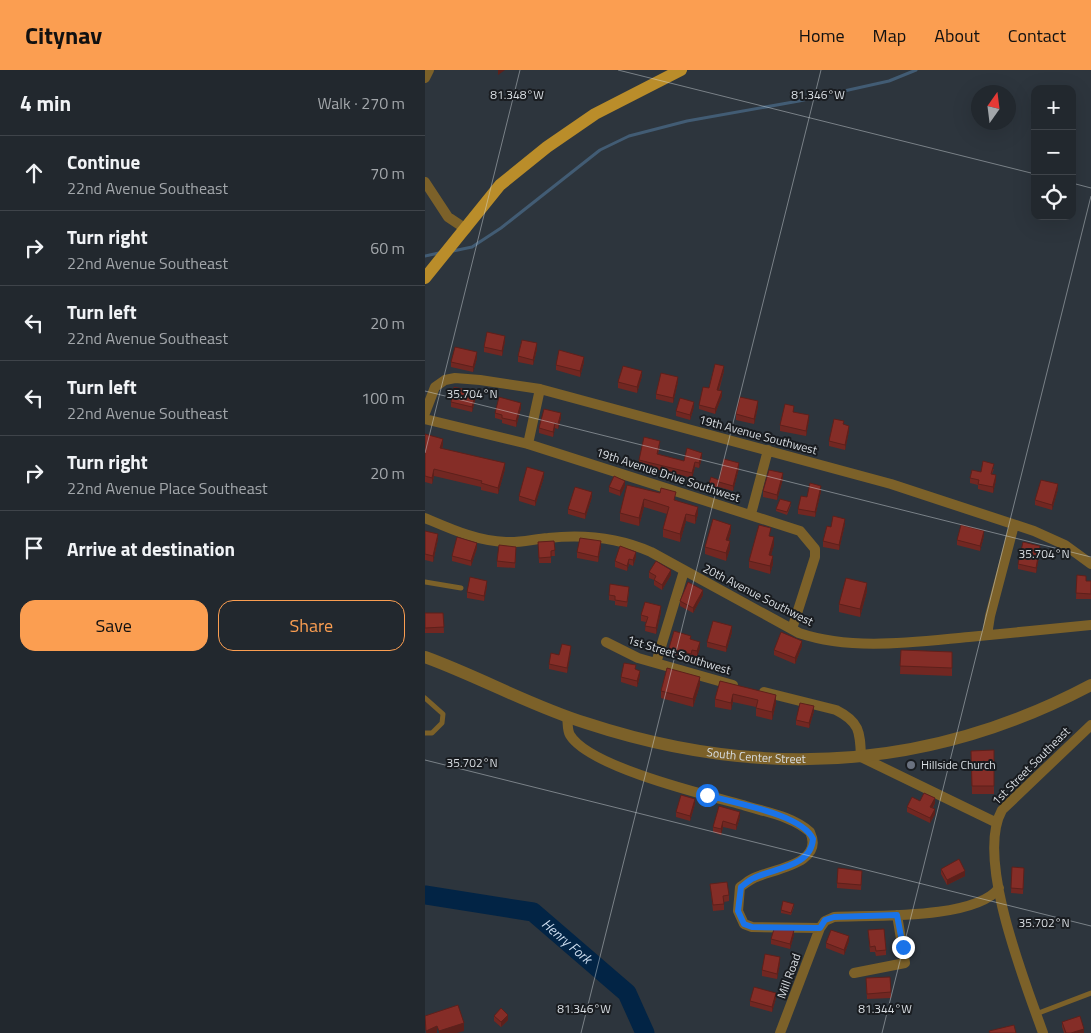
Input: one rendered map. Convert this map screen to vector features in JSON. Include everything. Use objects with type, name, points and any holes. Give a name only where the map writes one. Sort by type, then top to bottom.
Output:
[{"type":"main road","points":[[425,278],[500,185],[559,138],[595,114],[681,70]]},
{"type":"street","points":[[425,78],[429,70]]},
{"type":"street","points":[[425,182],[448,217],[466,229]]},
{"type":"street","name":"19th Avenue Southwest","points":[[425,413],[435,387],[445,380],[455,378],[487,381],[540,389],[891,484],[1015,525],[1065,545],[1091,564]]},
{"type":"street","points":[[528,444],[540,389]]},
{"type":"street","name":"19th Avenue Drive Southwest","points":[[425,419],[528,444],[800,531],[815,548],[815,557],[793,629]]},
{"type":"street","points":[[751,514],[768,450]]},
{"type":"street","name":"20th Avenue Southwest","points":[[425,518],[488,541],[508,542],[571,536],[613,539],[651,552],[799,633],[823,639],[877,643],[1091,625]]},
{"type":"street","points":[[987,635],[1015,525]]},
{"type":"street","points":[[656,663],[684,571]]},
{"type":"street","name":"1st Street Southwest","points":[[606,642],[622,652],[656,663],[836,710],[853,721],[860,733],[861,757]]},
{"type":"street","name":"South Center Street","points":[[425,657],[567,716],[647,741],[712,753],[794,760],[861,757],[926,746],[985,731],[1041,710],[1091,685]]},
{"type":"street","points":[[567,716],[569,734],[572,738],[591,753],[608,762],[641,774],[765,811],[805,827],[813,839],[810,852],[801,861],[753,878],[741,887],[738,911],[744,924],[752,927],[820,928],[825,920],[834,917],[897,915],[956,908],[988,897],[999,888]]},
{"type":"street","name":"1st Street Southeast","points":[[1043,1033],[1016,955],[999,888],[993,846],[995,822],[1001,810],[1091,725]]},
{"type":"street","points":[[861,757],[995,822]]},
{"type":"street","points":[[854,972],[905,963],[897,915]]},
{"type":"street","name":"Mill Road","points":[[780,1033],[820,928]]},
{"type":"lane","points":[[425,582],[461,588]]},
{"type":"lane","points":[[425,698],[443,714],[442,724],[433,733],[425,733]]},
{"type":"lane","points":[[1037,1014],[1091,993]]},
{"type":"building","points":[[487,332],[505,336],[502,351],[484,347]]},
{"type":"building","points":[[522,340],[537,343],[533,360],[518,356]]},
{"type":"building","points":[[455,347],[477,352],[473,367],[451,362]]},
{"type":"building","points":[[559,350],[584,357],[580,371],[556,365]]},
{"type":"building","points":[[715,364],[724,366],[717,390],[722,391],[715,409],[699,405],[703,387],[709,388]]},
{"type":"building","points":[[623,366],[642,371],[637,387],[618,382]]},
{"type":"building","points":[[661,373],[678,377],[673,398],[656,394]]},
{"type":"building","points":[[454,387],[476,392],[472,407],[451,402]]},
{"type":"building","points":[[499,397],[521,403],[516,421],[502,418],[502,415],[495,413]]},
{"type":"building","points":[[740,397],[758,401],[754,419],[736,414]]},
{"type":"building","points":[[680,398],[694,402],[690,415],[676,411]]},
{"type":"building","points":[[785,404],[794,406],[793,412],[809,415],[806,431],[780,425]]},
{"type":"building","points":[[544,409],[561,413],[558,424],[555,423],[553,432],[539,428]]},
{"type":"building","points":[[834,419],[844,421],[843,424],[849,426],[845,445],[829,441]]},
{"type":"building","points":[[425,434],[443,439],[440,448],[505,463],[498,488],[481,483],[482,481],[434,469],[432,478],[425,476]]},
{"type":"building","points":[[644,437],[660,441],[657,454],[684,461],[687,448],[702,453],[699,463],[695,462],[692,473],[639,460]]},
{"type":"building","points":[[724,459],[739,463],[733,486],[719,482],[717,489],[708,487],[711,477],[719,480]]},
{"type":"building","points":[[983,461],[994,464],[991,474],[996,475],[993,487],[978,484],[979,480],[970,478],[972,470],[981,472]]},
{"type":"building","points":[[527,467],[544,472],[535,501],[519,496]]},
{"type":"building","points":[[769,470],[783,473],[777,495],[763,491]]},
{"type":"building","points":[[614,476],[625,481],[620,491],[609,487]]},
{"type":"building","points":[[1041,480],[1058,484],[1052,505],[1035,500]]},
{"type":"building","points":[[810,483],[821,486],[815,512],[798,509],[801,496],[807,497]]},
{"type":"building","points":[[627,485],[660,493],[661,488],[676,492],[674,500],[698,507],[695,516],[686,514],[680,534],[663,529],[669,507],[644,499],[639,518],[620,513]]},
{"type":"building","points":[[575,487],[592,492],[585,514],[568,509]]},
{"type":"building","points":[[780,499],[791,502],[787,512],[776,509]]},
{"type":"building","points":[[833,516],[845,519],[839,545],[823,541],[827,526],[831,527]]},
{"type":"building","points":[[713,519],[731,525],[726,540],[730,541],[726,553],[705,547]]},
{"type":"building","points":[[759,525],[771,528],[769,536],[774,537],[769,555],[773,556],[770,566],[749,561]]},
{"type":"building","points":[[961,525],[984,531],[980,546],[957,540]]},
{"type":"building","points":[[425,531],[438,534],[433,556],[425,554]]},
{"type":"building","points":[[457,537],[477,543],[471,561],[452,556]]},
{"type":"building","points":[[580,538],[601,541],[598,557],[577,552]]},
{"type":"building","points":[[554,541],[555,550],[551,551],[551,557],[539,558],[538,542]]},
{"type":"building","points":[[1023,542],[1040,546],[1036,568],[1018,564]]},
{"type":"building","points":[[499,545],[516,547],[515,563],[497,561]]},
{"type":"building","points":[[620,546],[636,552],[633,560],[629,559],[627,566],[615,561]]},
{"type":"building","points":[[656,561],[671,570],[662,585],[654,580],[656,576],[649,572]]},
{"type":"building","points":[[1077,575],[1086,576],[1086,581],[1091,581],[1091,594],[1076,593]]},
{"type":"building","points":[[470,577],[487,581],[484,596],[467,592]]},
{"type":"building","points":[[846,578],[867,583],[860,609],[839,604]]},
{"type":"building","points":[[688,582],[703,590],[693,608],[680,601]]},
{"type":"building","points":[[610,584],[629,587],[627,602],[615,600],[615,596],[609,595]]},
{"type":"building","points":[[645,602],[661,606],[656,628],[645,626],[648,617],[641,615]]},
{"type":"building","points":[[425,613],[443,613],[444,627],[425,628]]},
{"type":"building","points":[[713,621],[732,626],[726,647],[707,642]]},
{"type":"building","points":[[674,631],[691,636],[690,639],[700,642],[697,651],[692,650],[691,654],[669,648]]},
{"type":"building","points":[[781,632],[802,641],[795,658],[774,650]]},
{"type":"building","points":[[562,644],[571,646],[567,668],[549,664],[551,653],[559,655]]},
{"type":"building","points":[[901,650],[952,652],[952,668],[900,666]]},
{"type":"building","points":[[624,663],[636,665],[635,669],[640,671],[637,681],[621,677]]},
{"type":"building","points":[[667,668],[700,677],[693,699],[661,691]]},
{"type":"building","points":[[720,681],[776,695],[772,712],[756,708],[758,700],[733,694],[731,703],[715,699]]},
{"type":"building","points":[[800,703],[814,706],[809,723],[796,720]]},
{"type":"building","points":[[994,750],[994,786],[972,786],[971,751]]},
{"type":"building","points":[[924,793],[935,798],[930,807],[935,809],[930,818],[907,807],[912,797],[920,801]]},
{"type":"building","points":[[681,795],[695,799],[690,816],[676,812]]},
{"type":"building","points":[[719,806],[740,812],[736,825],[723,821],[721,829],[713,827]]},
{"type":"building","points":[[959,859],[965,871],[947,880],[941,869]]},
{"type":"building","points":[[1012,867],[1024,868],[1023,889],[1011,888]]},
{"type":"building","points":[[838,868],[862,871],[861,885],[837,883]]},
{"type":"building","points":[[727,882],[729,895],[723,896],[724,904],[713,905],[710,884]]},
{"type":"building","points":[[783,901],[794,904],[791,913],[781,910]]},
{"type":"building","points":[[774,929],[794,930],[790,944],[771,939]]},
{"type":"building","points":[[884,929],[886,950],[876,951],[875,946],[870,947],[868,930]]},
{"type":"building","points":[[831,930],[849,936],[844,950],[826,943]]},
{"type":"building","points":[[765,954],[780,957],[777,974],[762,970]]},
{"type":"building","points":[[890,977],[891,992],[867,994],[866,978]]},
{"type":"building","points":[[754,987],[776,993],[772,1007],[750,1001]]},
{"type":"building","points":[[458,1005],[464,1023],[439,1031],[437,1026],[426,1031],[425,1016]]},
{"type":"building","points":[[501,1008],[508,1015],[501,1022],[494,1016]]},
{"type":"building","points":[[1080,1016],[1084,1029],[1066,1033],[1062,1022]]},
{"type":"building","points":[[1014,1025],[1016,1033],[990,1033],[989,1031]]},
{"type":"waterway","points":[[453,251],[472,247],[501,228],[600,150],[629,136],[687,121],[799,101],[889,81],[916,70]]},
{"type":"waterway","points":[[425,256],[439,253]]},
{"type":"waterway","name":"Henry Fork","points":[[425,895],[533,912],[627,993],[645,1033]]},
{"type":"place","name":"Hillside Church","points":[[911,765]]},
{"type":"route","points":[[707,795],[791,820],[805,827],[813,839],[810,852],[801,861],[753,878],[741,887],[738,896],[738,911],[744,924],[752,927],[820,928],[825,920],[834,917],[897,915],[903,947]]}]
